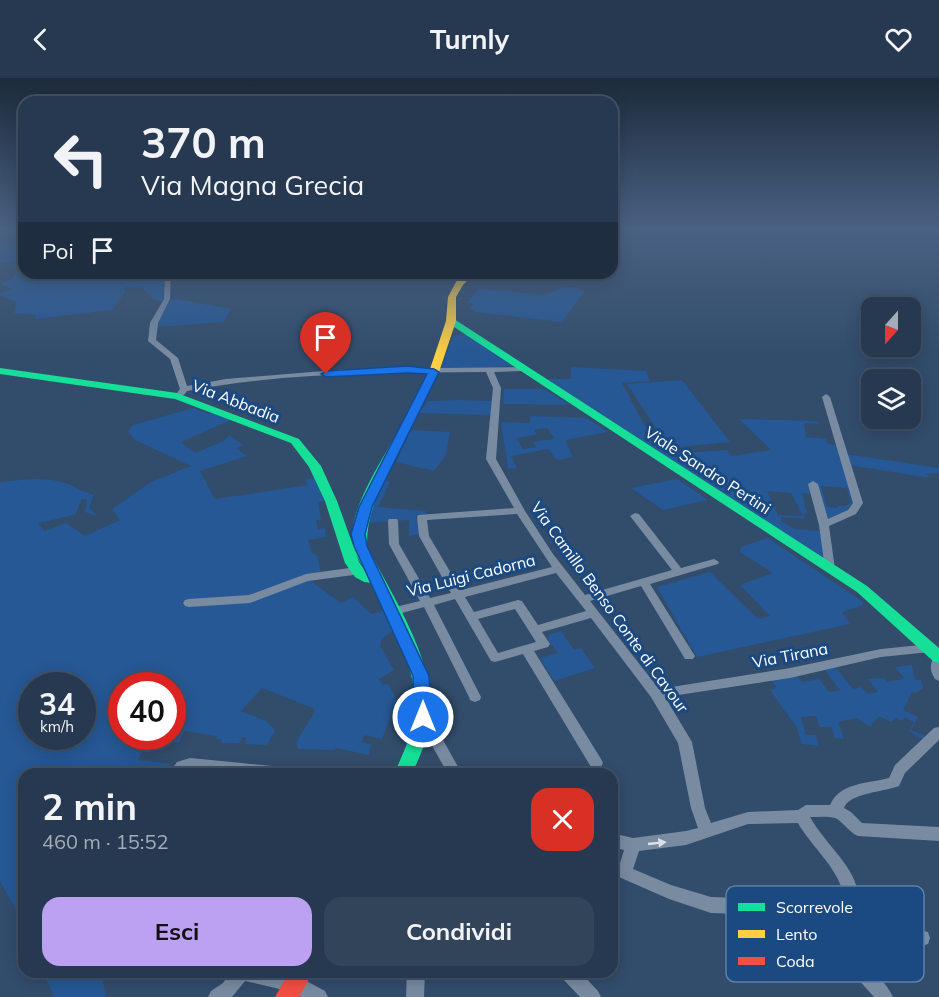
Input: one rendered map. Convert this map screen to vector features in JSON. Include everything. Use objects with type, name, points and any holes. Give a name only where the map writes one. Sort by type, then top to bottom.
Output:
[{"type":"street","points":[[168,279],[167,299],[154,323],[152,344],[174,358],[181,393],[226,381],[348,371],[407,369],[434,372],[522,369]]},
{"type":"street","points":[[406,768],[416,746],[423,717],[421,676],[360,546],[359,524],[434,372],[451,321],[452,297],[464,279]]},
{"type":"street","name":"Viale Sandro Pertini","points":[[451,321],[862,589],[936,654]]},
{"type":"street","name":"Via Camillo Benso Conte di Cavour","points":[[489,370],[497,387],[491,459],[520,511],[559,569],[656,694],[685,742],[698,808],[706,831]]},
{"type":"street","name":"Via Abbadia","points":[[0,371],[181,393],[300,444],[319,474],[357,571]]},
{"type":"street","points":[[824,525],[852,512],[858,503],[826,397]]},
{"type":"street","points":[[813,484],[824,525],[830,569]]},
{"type":"street","points":[[471,617],[518,604],[544,644],[495,658],[471,617],[424,536],[422,517],[520,511]]},
{"type":"street","points":[[635,516],[679,572]]},
{"type":"street","points":[[393,521],[394,544],[428,604],[475,697]]},
{"type":"street","points":[[583,599],[714,562]]},
{"type":"street","name":"Via Luigi Cadorna","points":[[391,612],[559,569]]},
{"type":"street","points":[[189,603],[250,598],[306,578],[357,571],[369,579],[375,578]]},
{"type":"street","points":[[644,583],[688,656]]},
{"type":"street","points":[[535,630],[594,613]]},
{"type":"street","points":[[526,650],[596,763]]},
{"type":"street","name":"Via Tirana","points":[[656,694],[789,673],[881,653],[936,654]]},
{"type":"street","points":[[936,654],[939,676]]},
{"type":"street","points":[[423,717],[452,768]]},
{"type":"street","points":[[618,841],[633,845],[686,838],[748,818],[802,816],[806,811],[838,804],[894,782],[900,769],[939,732]]},
{"type":"street","points":[[182,768],[190,764],[231,768]]},
{"type":"street","points":[[838,804],[846,817],[858,829],[939,834]]},
{"type":"street","points":[[802,816],[812,836],[841,870],[849,886]]},
{"type":"street","points":[[633,845],[618,869],[651,885],[711,905],[726,905]]},
{"type":"street","points":[[217,997],[237,978]]},
{"type":"street","points":[[268,978],[294,984],[319,997]]},
{"type":"street","points":[[415,997],[416,978]]},
{"type":"street","points":[[574,978],[592,997]]},
{"type":"street","points":[[873,982],[884,997]]},
{"type":"shaded area","points":[[16,272],[18,279],[29,281],[36,279],[165,279],[163,302],[153,299],[142,287],[125,287],[123,289],[126,290],[112,310],[35,319],[36,315],[14,313],[16,301],[0,296],[0,293],[12,289],[0,284],[12,279]]},
{"type":"shaded area","points":[[571,287],[585,291],[562,322],[474,312],[475,310],[470,309],[473,304],[467,303],[478,289],[546,295],[561,288]]},
{"type":"shaded area","points":[[176,299],[231,309],[223,322],[156,327],[169,302]]},
{"type":"shaded area","points":[[469,335],[516,366],[440,370],[453,336]]},
{"type":"shaded area","points":[[571,367],[646,371],[650,381],[622,383],[654,438],[660,445],[672,451],[727,450],[732,456],[771,450],[739,419],[818,421],[819,424],[804,423],[806,437],[826,439],[827,444],[837,445],[854,500],[847,511],[822,524],[826,560],[546,379],[571,379]],"holes":[[[821,486],[847,488],[851,502],[846,506],[838,506],[838,508],[827,507]],[[767,491],[791,493],[803,516],[778,515]],[[802,493],[812,494],[820,531],[795,529],[782,522],[781,517],[805,519],[804,513],[807,513]]]},
{"type":"shaded area","points":[[682,380],[730,442],[669,448],[627,384]]},
{"type":"shaded area","points":[[504,389],[544,389],[570,405],[503,404]]},
{"type":"shaded area","points":[[428,401],[492,401],[491,415],[419,413]]},
{"type":"shaded area","points":[[193,408],[209,414],[213,412],[231,420],[181,442],[195,453],[224,441],[229,435],[243,445],[236,448],[247,456],[200,471],[215,499],[309,485],[304,480],[317,477],[325,501],[318,502],[321,520],[316,520],[318,529],[325,528],[326,537],[308,540],[312,553],[317,555],[321,573],[308,579],[341,603],[353,597],[371,614],[384,611],[393,630],[382,639],[380,646],[394,670],[379,679],[383,685],[388,684],[397,700],[382,739],[364,735],[362,742],[371,744],[369,755],[336,748],[334,750],[298,749],[296,742],[315,712],[313,708],[262,688],[241,711],[266,721],[275,730],[267,745],[245,744],[247,738],[242,737],[239,743],[221,743],[222,740],[216,739],[217,736],[186,731],[186,672],[108,672],[108,750],[143,750],[138,760],[172,764],[168,768],[18,768],[18,913],[0,881],[0,482],[52,480],[94,495],[89,507],[97,516],[85,512],[87,499],[82,499],[75,515],[38,523],[45,531],[66,523],[85,536],[120,520],[112,509],[151,482],[191,466],[135,440],[128,431],[133,425]]},
{"type":"shaded area","points":[[530,416],[587,418],[608,432],[565,440],[573,457],[557,460],[548,449],[511,456],[517,468],[508,469],[501,422],[530,423]],"holes":[[[547,428],[555,439],[533,442],[536,447],[523,449],[516,438],[537,435],[534,430]]]},
{"type":"shaded area","points":[[411,430],[450,432],[446,455],[434,471],[396,462]]},
{"type":"shaded area","points":[[846,454],[939,468],[939,473],[926,474],[930,477],[923,477],[849,465]]},
{"type":"shaded area","points":[[677,479],[708,500],[663,510],[631,488]]},
{"type":"shaded area","points":[[384,480],[390,482],[378,507],[425,511],[427,514],[416,515],[419,534],[409,536],[409,520],[366,523]]},
{"type":"shaded area","points":[[768,538],[863,602],[863,605],[842,612],[850,624],[697,657],[657,587],[710,572],[758,619],[770,616],[740,585],[773,573],[740,552],[741,547]]},
{"type":"shaded area","points":[[561,631],[574,650],[581,648],[595,668],[554,681],[540,658],[558,653],[547,638]]},
{"type":"shaded area","points":[[912,665],[915,680],[921,680],[923,688],[916,693],[912,692],[903,710],[918,717],[911,730],[925,736],[922,739],[909,731],[914,722],[905,717],[902,721],[896,718],[891,722],[879,716],[870,727],[856,718],[838,722],[844,739],[835,738],[831,727],[820,727],[816,716],[801,717],[806,735],[816,735],[819,746],[802,744],[797,728],[770,690],[777,688],[771,679],[796,675],[802,682],[819,679],[829,692],[840,690],[824,669],[835,667],[853,689],[861,687],[868,694],[878,692],[868,679],[884,678],[887,682],[905,679],[895,667]]},
{"type":"shaded area","points":[[46,978],[102,978],[106,997],[54,997]]},
{"type":"traffic: fast","points":[[451,321],[862,589],[939,657]]},
{"type":"traffic: fast","points":[[0,371],[177,396],[295,441],[315,466],[331,501],[352,563],[360,574],[369,579],[375,578]]},
{"type":"traffic: fast","points":[[405,429],[368,502],[360,532],[360,546],[400,626],[417,668],[423,708],[421,725],[405,768]]},
{"type":"traffic: slow","points":[[405,429],[434,372],[451,321],[452,297],[464,279]]},
{"type":"traffic: jam","points":[[286,997],[298,978]]},
{"type":"route","points":[[326,374],[407,369],[434,372],[366,507],[359,524],[358,534],[360,546],[421,676],[423,717]]}]
